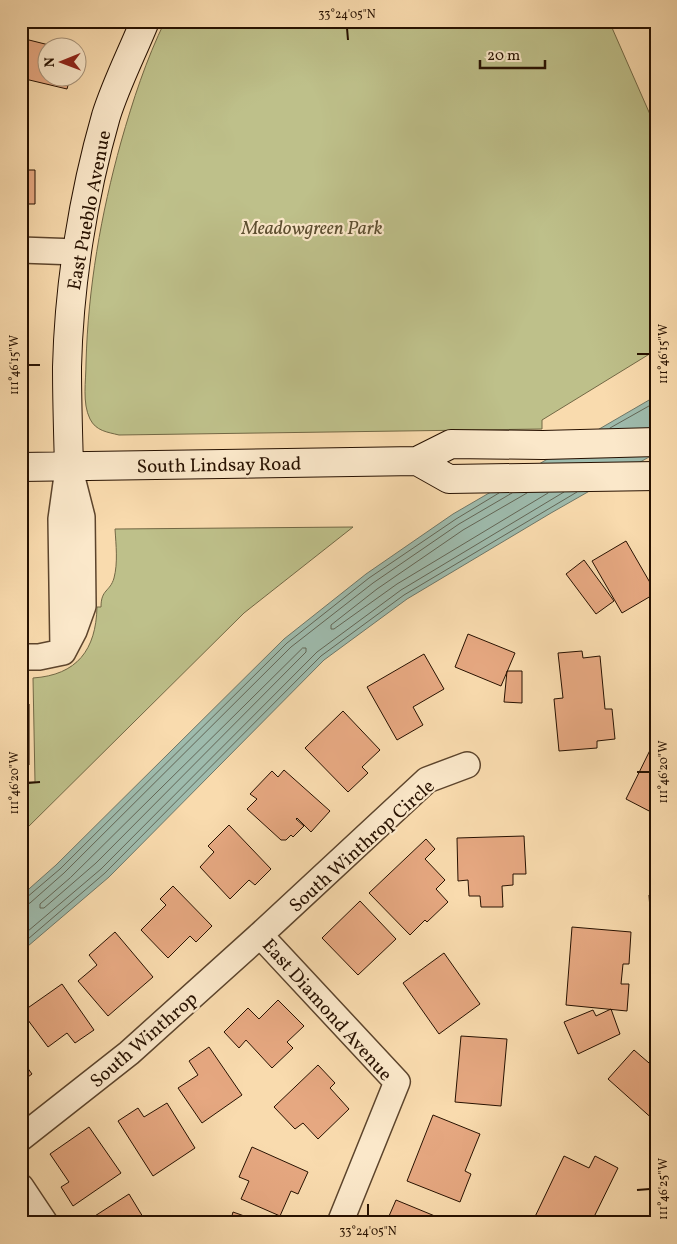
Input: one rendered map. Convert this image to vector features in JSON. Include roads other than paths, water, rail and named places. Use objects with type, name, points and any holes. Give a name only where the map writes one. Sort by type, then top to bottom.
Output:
[{"type":"main road","name":"East Pueblo Avenue","points":[[69,466],[67,367],[71,298],[77,252],[107,116],[144,21]]},
{"type":"main road","name":"South Lindsay Road","points":[[21,467],[417,461],[451,444],[543,445],[656,442]]},
{"type":"main road","points":[[417,461],[449,479],[649,476]]},
{"type":"street","points":[[21,250],[77,252]]},
{"type":"street","name":"East Pueblo Avenue","points":[[21,657],[39,657],[62,652],[74,631],[83,606],[82,517],[69,466]]},
{"type":"street","name":"South Winthrop Circle","points":[[260,935],[427,780],[467,765]]},
{"type":"street","name":"South Winthrop","points":[[21,1138],[129,1053],[260,935]]},
{"type":"street","name":"East Diamond Avenue","points":[[260,935],[397,1082],[340,1223]]},
{"type":"street","points":[[21,1187],[45,1223]]},
{"type":"water","points":[[656,396],[656,453],[407,599],[324,660],[109,877],[21,952],[21,896],[56,865],[284,639],[366,574],[453,514]]},
{"type":"park label","name":"Meadowgreen Park","points":[[312,227]]}]
